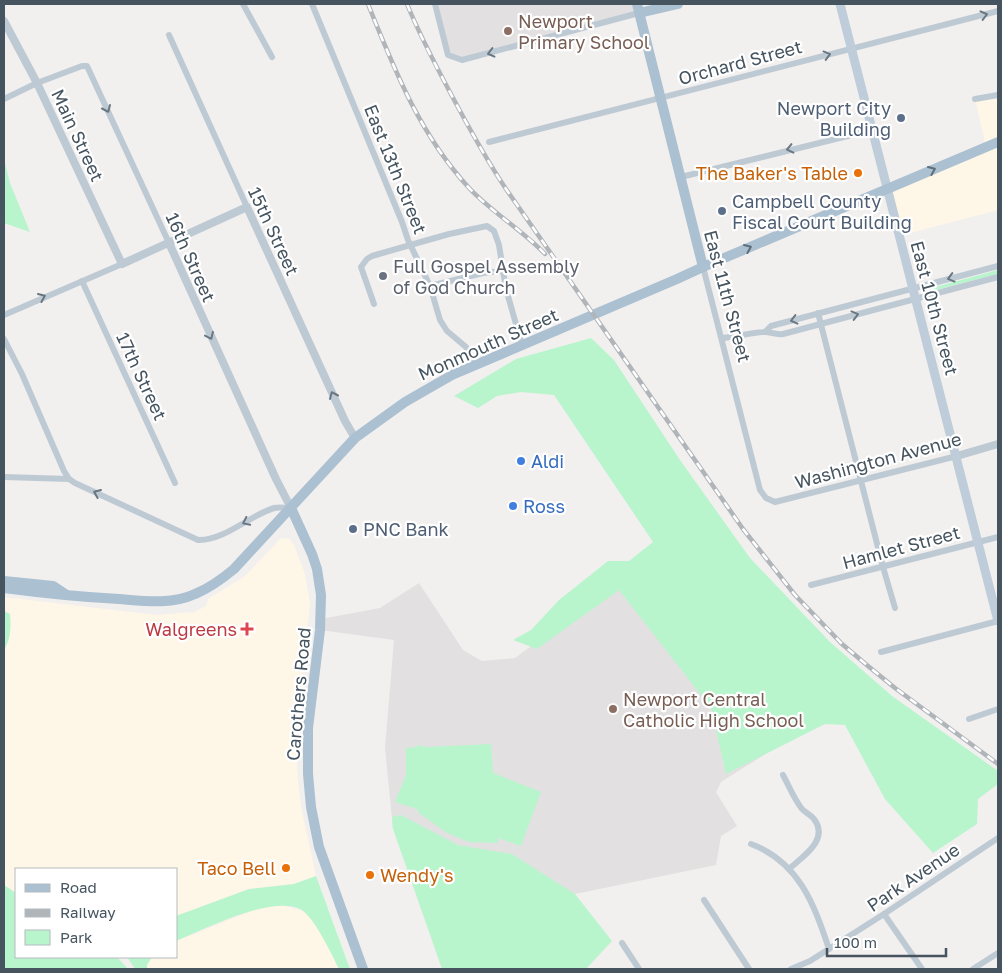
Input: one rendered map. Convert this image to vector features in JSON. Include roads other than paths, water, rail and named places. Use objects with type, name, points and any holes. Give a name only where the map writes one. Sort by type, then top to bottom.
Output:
[{"type":"main road","points":[[638,8],[678,4]]},
{"type":"main road","name":"East 10th Street","points":[[840,4],[998,621]]},
{"type":"main road","name":"East 11th Street","points":[[638,8],[703,267]]},
{"type":"main road","name":"Monmouth Street","points":[[4,588],[100,598],[162,601],[195,595],[234,569],[355,438],[405,402],[452,375],[998,142]]},
{"type":"main road","name":"Carothers Road","points":[[291,508],[314,561],[321,595],[320,630],[308,728],[308,774],[311,807],[319,847],[362,969]]},
{"type":"main road","points":[[4,581],[53,586],[66,595]]},
{"type":"street","points":[[243,4],[272,57]]},
{"type":"street","name":"East 13th Street","points":[[312,4],[411,245],[430,286],[440,320],[447,331],[466,347],[474,366]]},
{"type":"street","points":[[435,4],[448,54],[462,60],[638,8]]},
{"type":"street","name":"Orchard Street","points":[[489,142],[998,11]]},
{"type":"street","name":"Main Street","points":[[4,21],[37,83],[122,264]]},
{"type":"street","name":"15th Street","points":[[169,34],[345,421],[355,438]]},
{"type":"street","name":"16th Street","points":[[37,83],[82,66],[87,66],[291,508]]},
{"type":"street","points":[[4,99],[37,83]]},
{"type":"street","points":[[975,99],[998,94]]},
{"type":"street","points":[[681,177],[872,130]]},
{"type":"street","points":[[4,315],[82,282],[247,207]]},
{"type":"street","points":[[374,304],[361,267],[367,259],[484,225],[491,227],[499,245],[506,289],[522,345]]},
{"type":"street","points":[[722,338],[738,337],[766,331],[771,326],[998,266]]},
{"type":"street","name":"East 11th Street","points":[[703,267],[760,490],[766,498]]},
{"type":"street","points":[[430,286],[503,270]]},
{"type":"street","points":[[766,331],[773,335],[821,324],[998,277]]},
{"type":"street","name":"17th Street","points":[[82,282],[175,483]]},
{"type":"street","points":[[818,313],[883,568],[895,608]]},
{"type":"street","points":[[4,339],[22,374],[69,479]]},
{"type":"street","name":"Washington Avenue","points":[[766,498],[775,502],[998,444]]},
{"type":"street","points":[[4,477],[69,479],[198,540],[220,535],[275,508],[291,508]]},
{"type":"street","name":"Hamlet Street","points":[[811,585],[998,537]]},
{"type":"street","points":[[881,652],[998,621]]},
{"type":"street","points":[[969,719],[998,709]]},
{"type":"street","points":[[783,774],[794,798],[815,820],[818,829],[818,838],[814,848],[789,869]]},
{"type":"street","name":"Park Avenue","points":[[792,969],[810,961],[829,949],[998,838]]},
{"type":"street","points":[[752,844],[765,849],[796,875],[818,914],[829,949]]},
{"type":"street","points":[[704,900],[750,969]]},
{"type":"street","points":[[884,914],[922,969]]},
{"type":"street","points":[[622,943],[639,969]]},
{"type":"street","points":[[973,969],[998,952]]},
{"type":"railway","points":[[368,4],[388,54],[410,101],[437,147],[470,189],[545,254]]},
{"type":"railway","points":[[407,4],[471,132],[506,189],[743,529],[795,595],[842,644],[895,688],[998,764]]},
{"type":"place","name":"Newport Primary School","points":[[508,31]]},
{"type":"place","name":"Newport City Building","points":[[901,118]]},
{"type":"place","name":"The Baker's Table","points":[[858,173]]},
{"type":"place","name":"Campbell County Fiscal Court Building","points":[[722,211]]},
{"type":"place","name":"Full Gospel Assembly of God Church","points":[[383,276]]},
{"type":"place","name":"Aldi","points":[[521,461]]},
{"type":"place","name":"Ross","points":[[513,506]]},
{"type":"place","name":"PNC Bank","points":[[353,529]]},
{"type":"place","name":"Walgreens","points":[[247,629]]},
{"type":"place","name":"Newport Central Catholic High School","points":[[613,709]]},
{"type":"place","name":"Taco Bell","points":[[286,868]]},
{"type":"place","name":"Wendy's","points":[[370,875]]}]
